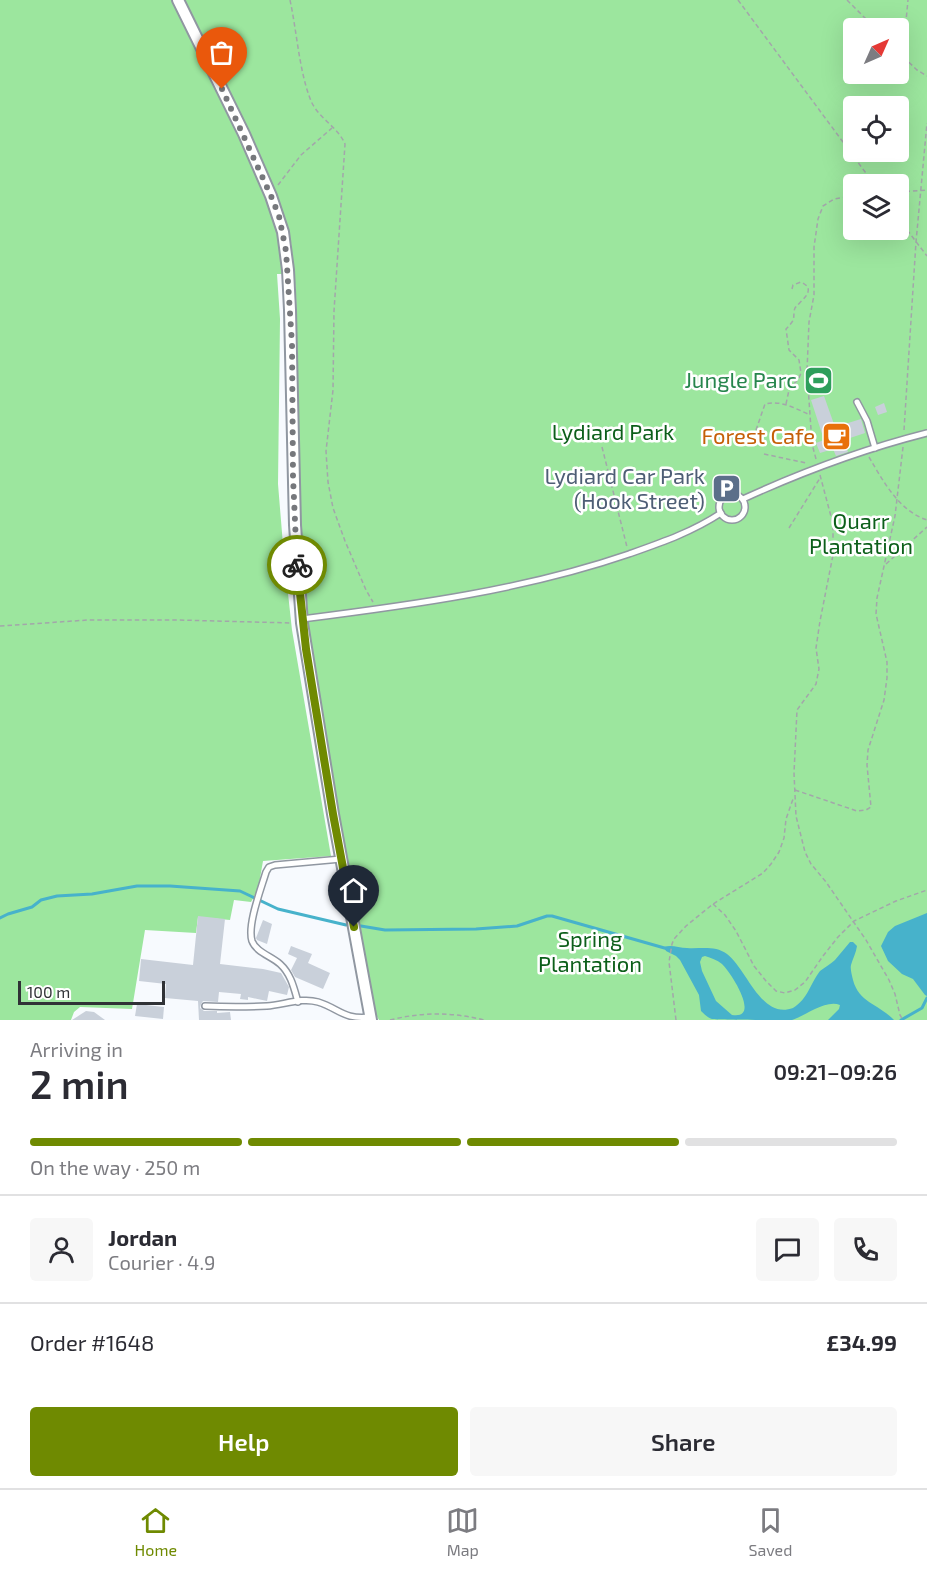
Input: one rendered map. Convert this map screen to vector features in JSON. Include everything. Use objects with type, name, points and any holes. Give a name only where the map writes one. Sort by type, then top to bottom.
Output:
[{"type":"street","points":[[178,0],[184,8],[248,143],[271,196],[283,232],[290,300],[294,506],[302,621],[370,1019]]},
{"type":"lane","points":[[857,402],[867,421],[875,448]]},
{"type":"lane","points":[[743,499],[819,467],[927,433]]},
{"type":"lane","points":[[736,494],[743,499],[745,509],[739,518],[728,519],[721,513],[719,505],[725,496],[736,494]]},
{"type":"lane","points":[[302,621],[496,590],[594,566],[682,535],[721,513]]},
{"type":"lane","points":[[298,1002],[288,973],[273,958],[256,948],[252,942],[251,926],[267,870],[269,867],[341,859]]},
{"type":"lane","points":[[205,1006],[268,1006],[317,1001],[349,1018],[370,1019]]},
{"type":"path","points":[[290,0],[311,101],[319,114],[343,138],[345,144],[334,311],[333,390],[326,451],[328,482],[333,508],[345,541],[366,590],[377,609]]},
{"type":"path","points":[[738,0],[867,174]]},
{"type":"path","points":[[847,0],[865,18]]},
{"type":"path","points":[[907,18],[909,0]]},
{"type":"path","points":[[909,62],[927,76]]},
{"type":"path","points":[[794,790],[857,811],[871,807],[868,750],[884,700],[887,678],[887,662],[876,614],[897,499],[904,439],[916,242],[927,123]]},
{"type":"path","points":[[285,174],[301,154],[332,128]]},
{"type":"path","points":[[909,191],[927,190]]},
{"type":"path","points":[[843,197],[823,206],[818,219],[814,247],[814,295],[807,344],[809,414],[812,444],[833,524],[833,555],[816,648],[819,669],[816,684],[797,710],[794,798],[805,852],[811,864],[854,921],[889,980],[903,1020]]},
{"type":"path","points":[[909,233],[927,256]]},
{"type":"path","points":[[786,404],[789,390],[801,373],[799,360],[789,350],[786,329],[794,321],[794,310],[806,298],[808,289],[801,282],[793,285],[792,289]]},
{"type":"path","points":[[756,430],[765,404],[786,404],[809,414]]},
{"type":"path","points":[[602,447],[628,554]]},
{"type":"path","points":[[866,451],[897,499],[910,512],[927,520]]},
{"type":"path","points":[[764,454],[819,467]]},
{"type":"path","points":[[789,528],[821,477]]},
{"type":"path","points":[[885,564],[927,527]]},
{"type":"path","points":[[0,626],[88,620],[302,621]]},
{"type":"path","points":[[676,1020],[669,962],[674,939],[713,903],[763,873],[771,864],[784,838],[786,819],[794,798]]},
{"type":"path","points":[[713,903],[736,931],[760,974],[776,990],[784,993],[795,990],[805,982],[838,937],[854,921],[896,901],[927,890]]},
{"type":"path","points":[[390,1020],[441,1013],[484,1020]]},
{"type":"green space","points":[[0,0],[175,0],[261,172],[282,245],[282,274],[277,274],[280,319],[278,484],[284,557],[292,630],[331,856],[263,861],[258,890],[251,902],[234,900],[230,920],[198,917],[196,933],[145,930],[132,1009],[80,1007],[74,1012],[71,1020],[0,1020]]},
{"type":"green space","name":"Lydiard Park","points":[[183,0],[927,0],[927,1020],[379,1020],[375,1013],[348,869],[307,632],[300,557],[296,293],[291,242],[283,218]]},
{"type":"water","points":[[927,913],[927,996],[913,979],[902,974],[888,961],[881,946],[888,932],[895,926]]},
{"type":"water","points":[[850,942],[857,946],[851,967],[856,988],[865,999],[894,1020],[828,1020],[839,1009],[840,1005],[834,1004],[822,1006],[792,1020],[712,1019],[701,1011],[699,995],[680,960],[666,951],[664,947],[708,948],[722,951],[734,961],[763,1000],[772,1007],[782,1010],[793,1008],[798,1004],[820,971],[835,960]],"holes":[[[705,956],[722,964],[737,985],[744,1003],[741,1015],[732,1015],[716,1001],[702,971],[700,962]]]},
{"type":"building","points":[[814,374],[826,377],[823,386],[812,382]]},
{"type":"building","points":[[824,396],[835,427],[861,419],[865,433],[844,440],[848,452],[836,456],[833,449],[820,453],[816,443],[824,440],[811,400]]},
{"type":"building","points":[[884,403],[887,412],[878,415],[875,407]]},
{"type":"building","points":[[198,916],[225,919],[220,964],[281,973],[289,987],[287,995],[269,991],[267,1001],[248,997],[248,1000],[240,999],[241,994],[219,992],[218,1002],[203,1001],[200,1008],[204,1011],[217,1011],[217,1013],[230,1012],[231,1020],[199,1020],[198,1001],[165,998],[166,984],[139,981],[141,959],[193,965]]},
{"type":"building","points":[[263,920],[272,924],[267,944],[256,938]]},
{"type":"building","points":[[291,946],[312,954],[308,963],[330,973],[323,989],[295,977],[291,970],[297,958],[288,954]]},
{"type":"building","points":[[137,1004],[164,1007],[163,1019],[135,1016]]},
{"type":"building","points":[[86,1011],[94,1012],[105,1020],[72,1020]]},
{"type":"waterway","points":[[0,918],[32,907],[41,900],[57,896],[92,894],[137,886],[170,886],[240,891],[278,909],[346,925]]},
{"type":"waterway","points":[[361,926],[385,930],[476,929],[517,926],[552,916],[668,949]]},
{"type":"waterway","points":[[901,1020],[922,1008],[927,998]]},
{"type":"way so far","points":[[222,89],[279,216],[286,251],[292,344],[293,477],[297,565]]},
{"type":"place","name":"Jungle Parc","points":[[818,380]]},
{"type":"place","name":"Forest Cafe","points":[[836,436]]},
{"type":"place","name":"Lydiard Car Park (Hook Street)","points":[[726,489]]},
{"type":"route","points":[[297,565],[306,649],[354,927]]},
{"type":"park label","name":"Quarr Plantation","points":[[861,534]]},
{"type":"park label","name":"Spring Plantation","points":[[590,952]]}]
